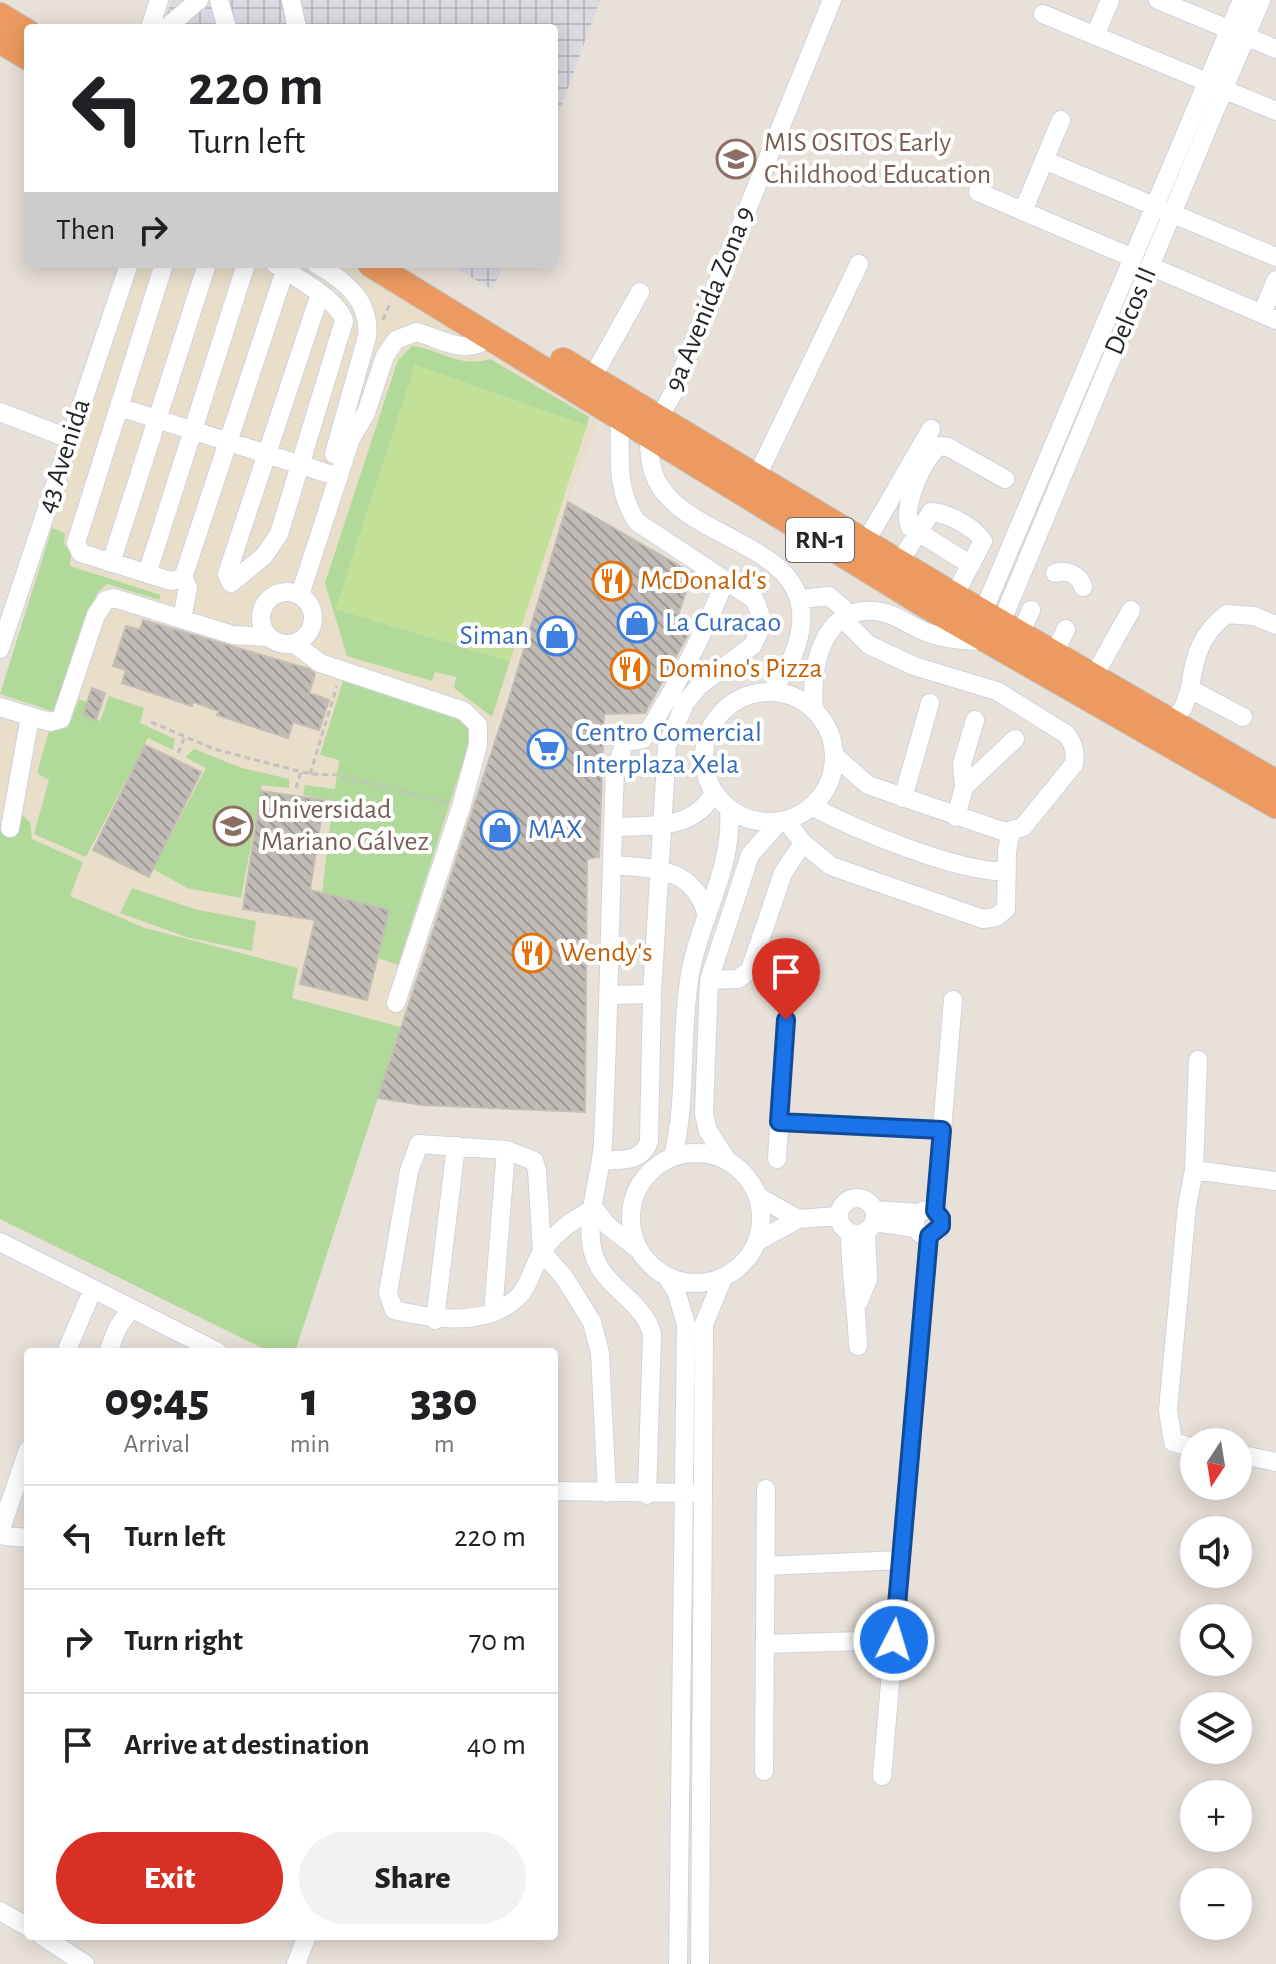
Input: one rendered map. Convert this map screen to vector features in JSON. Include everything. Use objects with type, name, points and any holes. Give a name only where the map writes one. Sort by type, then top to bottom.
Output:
[{"type":"highway","points":[[0,16],[24,31]]},
{"type":"highway","points":[[0,40],[24,55]]},
{"type":"highway","name":"RN-1","points":[[401,272],[592,378],[654,426],[998,627],[1276,805]]},
{"type":"highway","name":"RN-1","points":[[401,272],[490,337],[620,417],[654,426],[756,478],[954,596],[998,627],[1094,676],[1276,783]]},
{"type":"street","points":[[151,24],[159,0]]},
{"type":"street","points":[[171,24],[199,0]]},
{"type":"street","points":[[219,0],[226,24]]},
{"type":"street","points":[[291,0],[296,24]]},
{"type":"street","name":"9a Avenida Zona 9","points":[[654,426],[673,393],[832,0]]},
{"type":"street","points":[[1095,36],[1110,0]]},
{"type":"street","points":[[1158,0],[1276,49]]},
{"type":"street","name":"Delcos II","points":[[1237,33],[1242,0]]},
{"type":"street","name":"Delcos II","points":[[998,627],[1141,262],[1237,33],[1261,0]]},
{"type":"street","points":[[1043,14],[1276,111]]},
{"type":"street","points":[[1023,211],[1061,120]]},
{"type":"street","points":[[1044,160],[1276,257]]},
{"type":"street","points":[[978,192],[1269,317],[1276,280]]},
{"type":"street","points":[[756,478],[859,264]]},
{"type":"street","name":"43 Avenida","points":[[0,649],[128,268]]},
{"type":"street","points":[[163,268],[76,543],[81,553],[111,563],[171,581],[183,578]]},
{"type":"street","points":[[111,563],[206,268]]},
{"type":"street","points":[[147,574],[245,268]]},
{"type":"street","points":[[182,619],[188,587],[183,578],[229,442],[280,268]]},
{"type":"street","points":[[281,268],[320,294],[343,315],[344,321],[272,547],[236,582],[231,583],[227,574],[320,294]]},
{"type":"street","points":[[296,593],[334,475],[368,329],[363,307],[351,288],[322,268]]},
{"type":"street","points":[[592,378],[640,292]]},
{"type":"street","points":[[334,475],[385,356],[396,340],[416,332],[468,349],[478,347],[490,337]]},
{"type":"street","points":[[119,407],[334,475]]},
{"type":"street","points":[[0,412],[70,439]]},
{"type":"street","points":[[602,1161],[635,1158],[648,1146],[652,994],[667,746],[674,724],[700,685],[753,645],[761,631],[762,615],[755,600],[647,532],[629,510],[621,484],[620,417]]},
{"type":"street","points":[[654,426],[653,474],[671,500],[785,573],[801,599],[803,608],[794,655],[771,691]]},
{"type":"street","points":[[865,543],[931,429]]},
{"type":"street","points":[[971,565],[917,534],[910,527],[907,508],[932,452],[939,446],[948,447],[1005,479]]},
{"type":"street","points":[[899,563],[931,512],[942,513],[955,520],[983,541],[954,596]]},
{"type":"street","points":[[1055,573],[1066,571],[1077,577],[1083,587]]},
{"type":"street","points":[[647,1495],[652,1334],[645,1317],[604,1277],[597,1264],[591,1235],[602,1161],[610,995],[613,827],[619,756],[625,742],[643,739],[674,693],[699,645],[725,581]]},
{"type":"street","points":[[0,707],[54,722],[61,719],[96,615],[106,600],[122,599],[233,635],[268,637],[281,644],[295,644],[309,634],[313,625],[312,608],[296,593],[275,594],[263,606],[261,622],[268,637]]},
{"type":"street","points":[[801,599],[829,596],[843,608],[858,635],[869,645],[914,666],[997,691],[1070,739],[1074,764],[1023,827],[999,831],[868,785],[836,757]]},
{"type":"street","points":[[814,708],[815,665],[827,634],[846,617],[874,611],[939,637],[998,627],[1031,610]]},
{"type":"street","points":[[1094,676],[1131,610]]},
{"type":"street","points":[[1172,722],[1183,708],[1201,642],[1212,625],[1227,614],[1254,616],[1276,625]]},
{"type":"street","points":[[1054,654],[1066,629]]},
{"type":"street","points":[[295,644],[308,656],[342,671],[453,706],[474,717],[478,725],[478,745],[461,807],[396,1003]]},
{"type":"street","points":[[1190,689],[1243,717]]},
{"type":"street","points":[[819,800],[836,757],[830,730],[814,708],[794,696],[771,691],[747,695],[727,707],[712,724],[704,758],[714,792],[729,809],[753,820],[783,821],[831,866],[983,919],[996,917],[1006,909],[1006,871],[1011,831]]},
{"type":"street","points":[[903,798],[930,703]]},
{"type":"street","points":[[10,828],[30,717]]},
{"type":"street","points":[[956,817],[964,787],[962,764],[975,720]]},
{"type":"street","points":[[964,787],[1015,739]]},
{"type":"street","points":[[727,1160],[700,1153],[673,1157],[651,1170],[636,1190],[630,1215],[634,1240],[647,1261],[667,1277],[685,1283],[704,1283],[723,1278],[744,1263],[758,1241],[762,1219],[759,1197],[746,1176],[727,1160],[712,1139],[704,1114],[709,980],[750,855],[783,821],[844,786],[868,785]]},
{"type":"street","points":[[613,827],[677,823],[696,816],[714,792]]},
{"type":"street","points":[[819,800],[871,834],[977,870],[1006,871]]},
{"type":"street","points":[[673,1157],[680,1128],[689,977],[728,852],[729,809]]},
{"type":"street","points":[[709,980],[738,979],[750,970],[783,873],[803,843]]},
{"type":"street","points":[[612,865],[658,868],[691,884],[707,917]]},
{"type":"street","points":[[610,995],[652,994]]},
{"type":"street","points":[[882,1776],[925,1222],[942,1130],[953,1000]]},
{"type":"street","points":[[777,1159],[786,1020]]},
{"type":"street","points":[[1180,1444],[1173,1442],[1168,1410],[1187,1206],[1194,1170],[1198,1060]]},
{"type":"street","points":[[779,1122],[942,1130]]},
{"type":"street","points":[[594,1208],[570,1222],[542,1252],[520,1295],[493,1313],[435,1320],[394,1310],[388,1293],[409,1171],[419,1144],[506,1150],[527,1157],[537,1170],[542,1252],[564,1277],[592,1322],[600,1353],[607,1493]]},
{"type":"street","points":[[435,1320],[456,1146]]},
{"type":"street","points":[[493,1313],[506,1150]]},
{"type":"street","points":[[1194,1170],[1276,1181]]},
{"type":"street","points":[[759,1197],[798,1219]]},
{"type":"street","points":[[838,1216],[842,1205],[853,1198],[865,1200],[868,1279],[858,1303],[858,1346]]},
{"type":"street","points":[[594,1208],[607,1225],[640,1251]]},
{"type":"street","points":[[758,1241],[798,1219],[838,1216],[866,1224],[925,1222]]},
{"type":"street","points":[[0,1242],[210,1348]]},
{"type":"street","points":[[667,1277],[683,1307],[686,1324],[678,1964]]},
{"type":"street","points":[[700,1964],[704,1324],[723,1278]]},
{"type":"street","points":[[68,1348],[93,1289]]},
{"type":"street","points":[[110,1348],[118,1327],[131,1309]]},
{"type":"street","points":[[1252,1457],[1276,1462]]},
{"type":"street","points":[[24,1462],[2,1526],[5,1536],[24,1538]]},
{"type":"street","points":[[764,1771],[766,1489]]},
{"type":"street","points":[[558,1491],[647,1495],[703,1493]]},
{"type":"street","points":[[765,1566],[901,1560]]},
{"type":"street","points":[[765,1644],[894,1640]]},
{"type":"street","points":[[0,1911],[24,1925]]},
{"type":"street","points":[[48,1940],[85,1964]]},
{"type":"street","points":[[296,1964],[305,1940]]},
{"type":"path","points":[[379,331],[401,272]]},
{"type":"path","points":[[310,774],[342,671]]},
{"type":"path","points":[[151,722],[214,749],[310,774],[337,775],[461,807]]},
{"type":"path","points":[[178,753],[185,737]]},
{"type":"path","points":[[296,788],[301,772]]},
{"type":"shaded area","points":[[172,0],[600,0],[558,115],[558,24],[163,24]]},
{"type":"shaded area","name":"Universidad Mariano Gálvez","points":[[138,268],[352,268],[598,421],[568,502],[296,1348],[262,1348],[0,1219],[0,694],[68,474]]},
{"type":"shaded area","points":[[456,268],[501,268],[493,290]]},
{"type":"green space","points":[[412,346],[470,362],[490,359],[589,417],[587,426],[415,365],[336,609],[510,661],[492,717],[454,688],[456,677],[435,672],[432,681],[347,656],[325,583],[398,360]]},
{"type":"green space","points":[[415,365],[587,426],[510,661],[336,609]]},
{"type":"green space","points":[[52,528],[65,533],[64,544],[71,552],[70,566],[161,595],[159,600],[107,584],[97,593],[55,712],[0,694]]},
{"type":"green space","points":[[343,681],[451,712],[460,716],[473,731],[398,965],[378,958],[389,910],[322,893],[333,801],[303,795],[305,785],[335,789],[339,760],[320,755]]},
{"type":"green space","points":[[109,696],[144,708],[140,723],[175,739],[173,750],[148,738],[86,857],[34,834],[49,780],[37,773],[51,724],[68,728],[79,699],[87,702],[83,715],[100,721]]},
{"type":"green space","points":[[194,749],[242,768],[289,779],[289,788],[262,785],[241,898],[187,888],[153,869],[206,768],[185,757]]},
{"type":"green space","points":[[20,813],[30,822],[32,839],[83,862],[70,896],[145,928],[298,968],[292,998],[401,1027],[296,1348],[262,1348],[0,1219],[0,825]]},
{"type":"green space","points":[[132,888],[194,909],[256,921],[252,951],[186,937],[120,913]]},
{"type":"building","points":[[568,502],[692,573],[673,631],[688,635],[645,713],[604,714],[599,857],[587,859],[585,1112],[422,1105],[378,1098],[508,702]]},
{"type":"building","points":[[143,620],[309,669],[315,674],[309,693],[329,700],[319,730],[293,722],[288,738],[217,715],[219,711],[193,702],[192,706],[122,683],[126,670],[113,666],[126,626],[140,630]]},
{"type":"building","points":[[92,688],[105,693],[96,720],[83,715]]},
{"type":"building","points":[[145,745],[201,772],[149,877],[93,850]]},
{"type":"building","points":[[261,791],[324,800],[310,890],[389,910],[367,1000],[300,984],[315,920],[243,909]]},
{"type":"place","name":"MIS OSITOS Early Childhood Education","points":[[736,159]]},
{"type":"place","name":"McDonald's","points":[[612,581]]},
{"type":"place","name":"La Curacao","points":[[637,623]]},
{"type":"place","name":"Siman","points":[[557,636]]},
{"type":"place","name":"Domino's Pizza","points":[[630,669]]},
{"type":"place","name":"Centro Comercial Interplaza Xela","points":[[547,749]]},
{"type":"place","name":"Universidad Mariano Gálvez","points":[[233,826]]},
{"type":"place","name":"MAX","points":[[500,830]]},
{"type":"place","name":"Wendy's","points":[[532,953]]},
{"type":"route","points":[[786,1020],[779,1122],[942,1130],[935,1211],[941,1218],[941,1226],[937,1233],[929,1236],[894,1640]]}]
